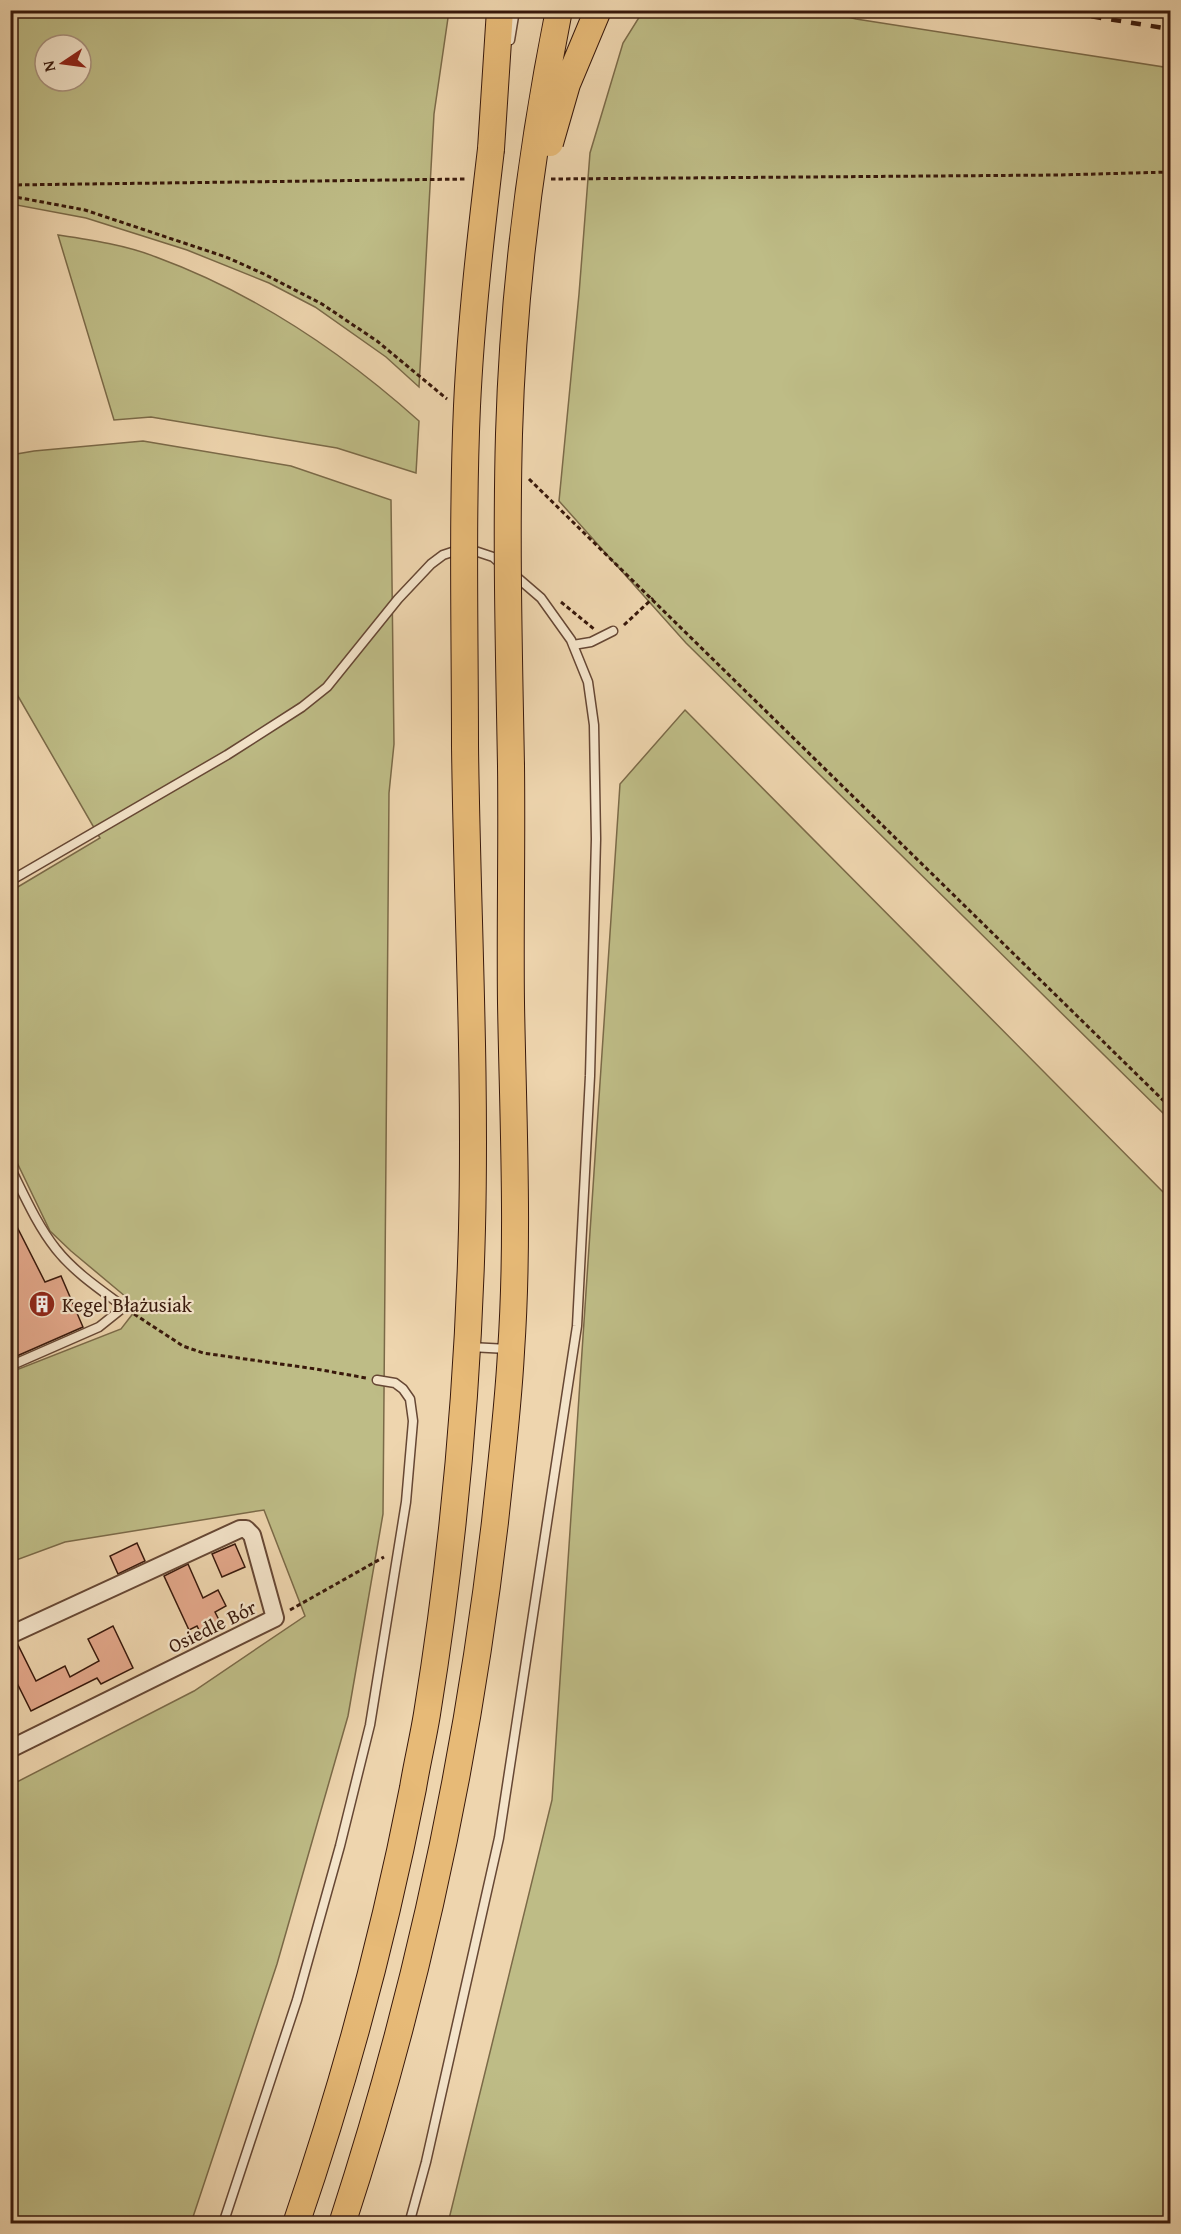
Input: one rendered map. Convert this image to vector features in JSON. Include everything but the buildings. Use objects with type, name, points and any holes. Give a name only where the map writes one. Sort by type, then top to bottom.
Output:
[{"type":"main road","points":[[296,2223],[344,2073],[376,1958],[402,1846],[427,1719],[460,1458],[472,1205],[464,502],[467,405],[477,269],[491,149],[500,10]]},
{"type":"main road","points":[[342,2223],[397,2043],[436,1884],[467,1725],[506,1423],[512,1349],[514,1157],[507,568],[509,432],[518,293],[525,227],[536,135],[559,10]]},
{"type":"main road","points":[[525,227],[567,84],[598,10]]},
{"type":"street","name":"Osiedle Bór","points":[[10,1635],[240,1529],[246,1529],[252,1535],[276,1618],[10,1749]]},
{"type":"lane","points":[[509,49],[515,10]]},
{"type":"lane","points":[[491,149],[505,72]]},
{"type":"lane","points":[[10,881],[227,755],[302,707],[327,687],[398,599],[431,564],[443,555],[458,550],[472,550],[493,557],[523,580],[554,614],[581,662],[592,704],[594,725],[596,839],[590,1076],[577,1326],[499,1838],[426,2162],[409,2223]]},
{"type":"lane","points":[[573,645],[591,642],[613,632]]},
{"type":"lane","points":[[10,1167],[45,1234],[58,1251],[103,1292],[124,1307],[99,1327],[10,1366]]},
{"type":"lane","points":[[466,1346],[512,1349]]},
{"type":"lane","points":[[223,2223],[297,2000],[340,1846],[370,1725],[406,1502],[413,1421],[410,1399],[403,1389],[395,1383],[377,1380]]},
{"type":"path","points":[[545,179],[1170,172]]},
{"type":"path","points":[[10,185],[476,179]]},
{"type":"path","points":[[10,196],[85,210],[226,258],[264,274],[322,304],[368,335],[448,400]]},
{"type":"path","points":[[528,479],[653,598],[1170,1107]]},
{"type":"path","points":[[613,632],[653,598]]},
{"type":"path","points":[[124,1307],[175,1341],[203,1353],[377,1380]]},
{"type":"path","points":[[276,1618],[371,1566],[398,1548]]},
{"type":"shaded area","points":[[821,10],[856,19],[1170,68],[1170,1120],[686,643],[559,501],[590,153],[623,43],[643,11]]},
{"type":"shaded area","points":[[10,11],[449,11],[434,114],[419,387],[386,357],[315,307],[269,283],[187,250],[86,218],[11,204]]},
{"type":"shaded area","points":[[58,235],[120,246],[156,257],[192,272],[262,307],[328,348],[419,421],[416,473],[337,448],[151,417],[114,420]]},
{"type":"shaded area","points":[[143,441],[291,466],[391,500],[394,744],[389,793],[383,1514],[348,1716],[277,1964],[191,2223],[11,2223],[11,1785],[194,1691],[305,1616],[264,1510],[65,1542],[11,1562],[11,1372],[121,1329],[138,1307],[50,1231],[11,1150],[11,891],[100,838],[11,684],[11,455]]},
{"type":"shaded area","points":[[685,710],[1170,1199],[1170,2223],[448,2223],[552,1800],[620,784]]},
{"type":"railway","points":[[1052,10],[1170,29]]},
{"type":"place","name":"Kegel Błażusiak","points":[[42,1304]]}]
